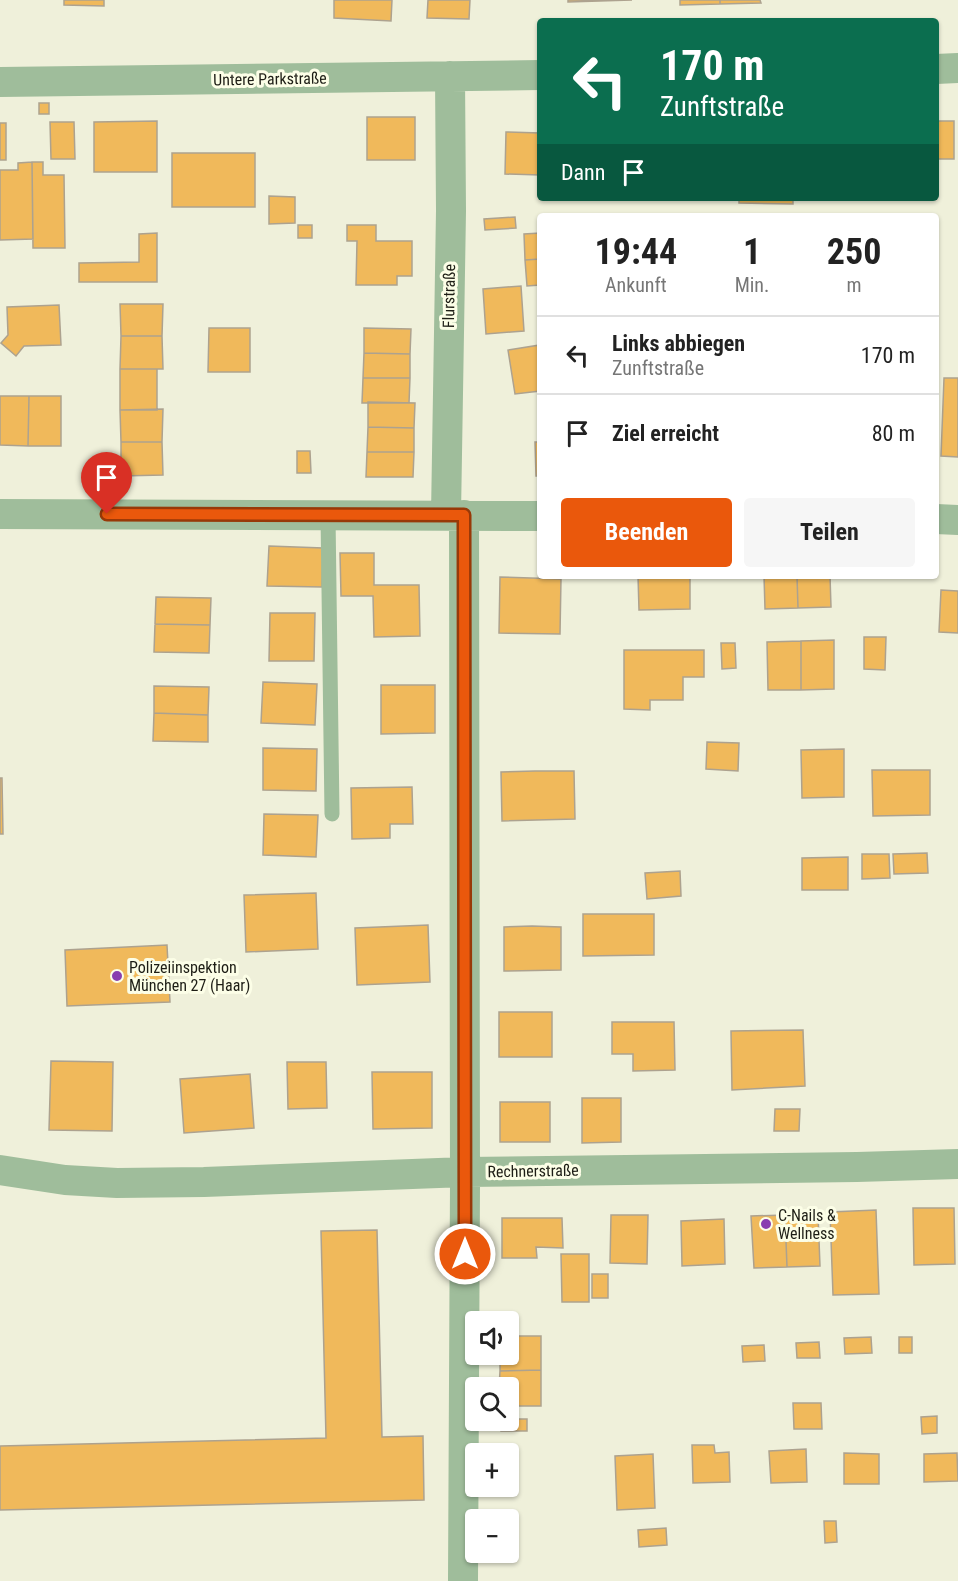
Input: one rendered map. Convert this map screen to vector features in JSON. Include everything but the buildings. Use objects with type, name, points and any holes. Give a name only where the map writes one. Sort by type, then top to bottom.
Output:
[{"type":"street","points":[[939,69],[958,68]]},
{"type":"street","name":"Untere Parkstraße","points":[[0,82],[537,75]]},
{"type":"street","name":"Flurstraße","points":[[450,76],[465,1172],[463,1581]]},
{"type":"street","points":[[0,514],[537,516]]},
{"type":"street","points":[[939,519],[958,520]]},
{"type":"street","name":"Rechnerstraße","points":[[0,1170],[65,1180],[117,1183],[465,1172],[958,1164]]},
{"type":"lane","points":[[328,514],[332,814]]},
{"type":"place","name":"Polizeiinspektion München 27 (Haar)","points":[[117,976]]},
{"type":"place","name":"C-Nails & Wellness","points":[[766,1224]]},
{"type":"route","points":[[107,514],[464,515],[465,1254]]}]
